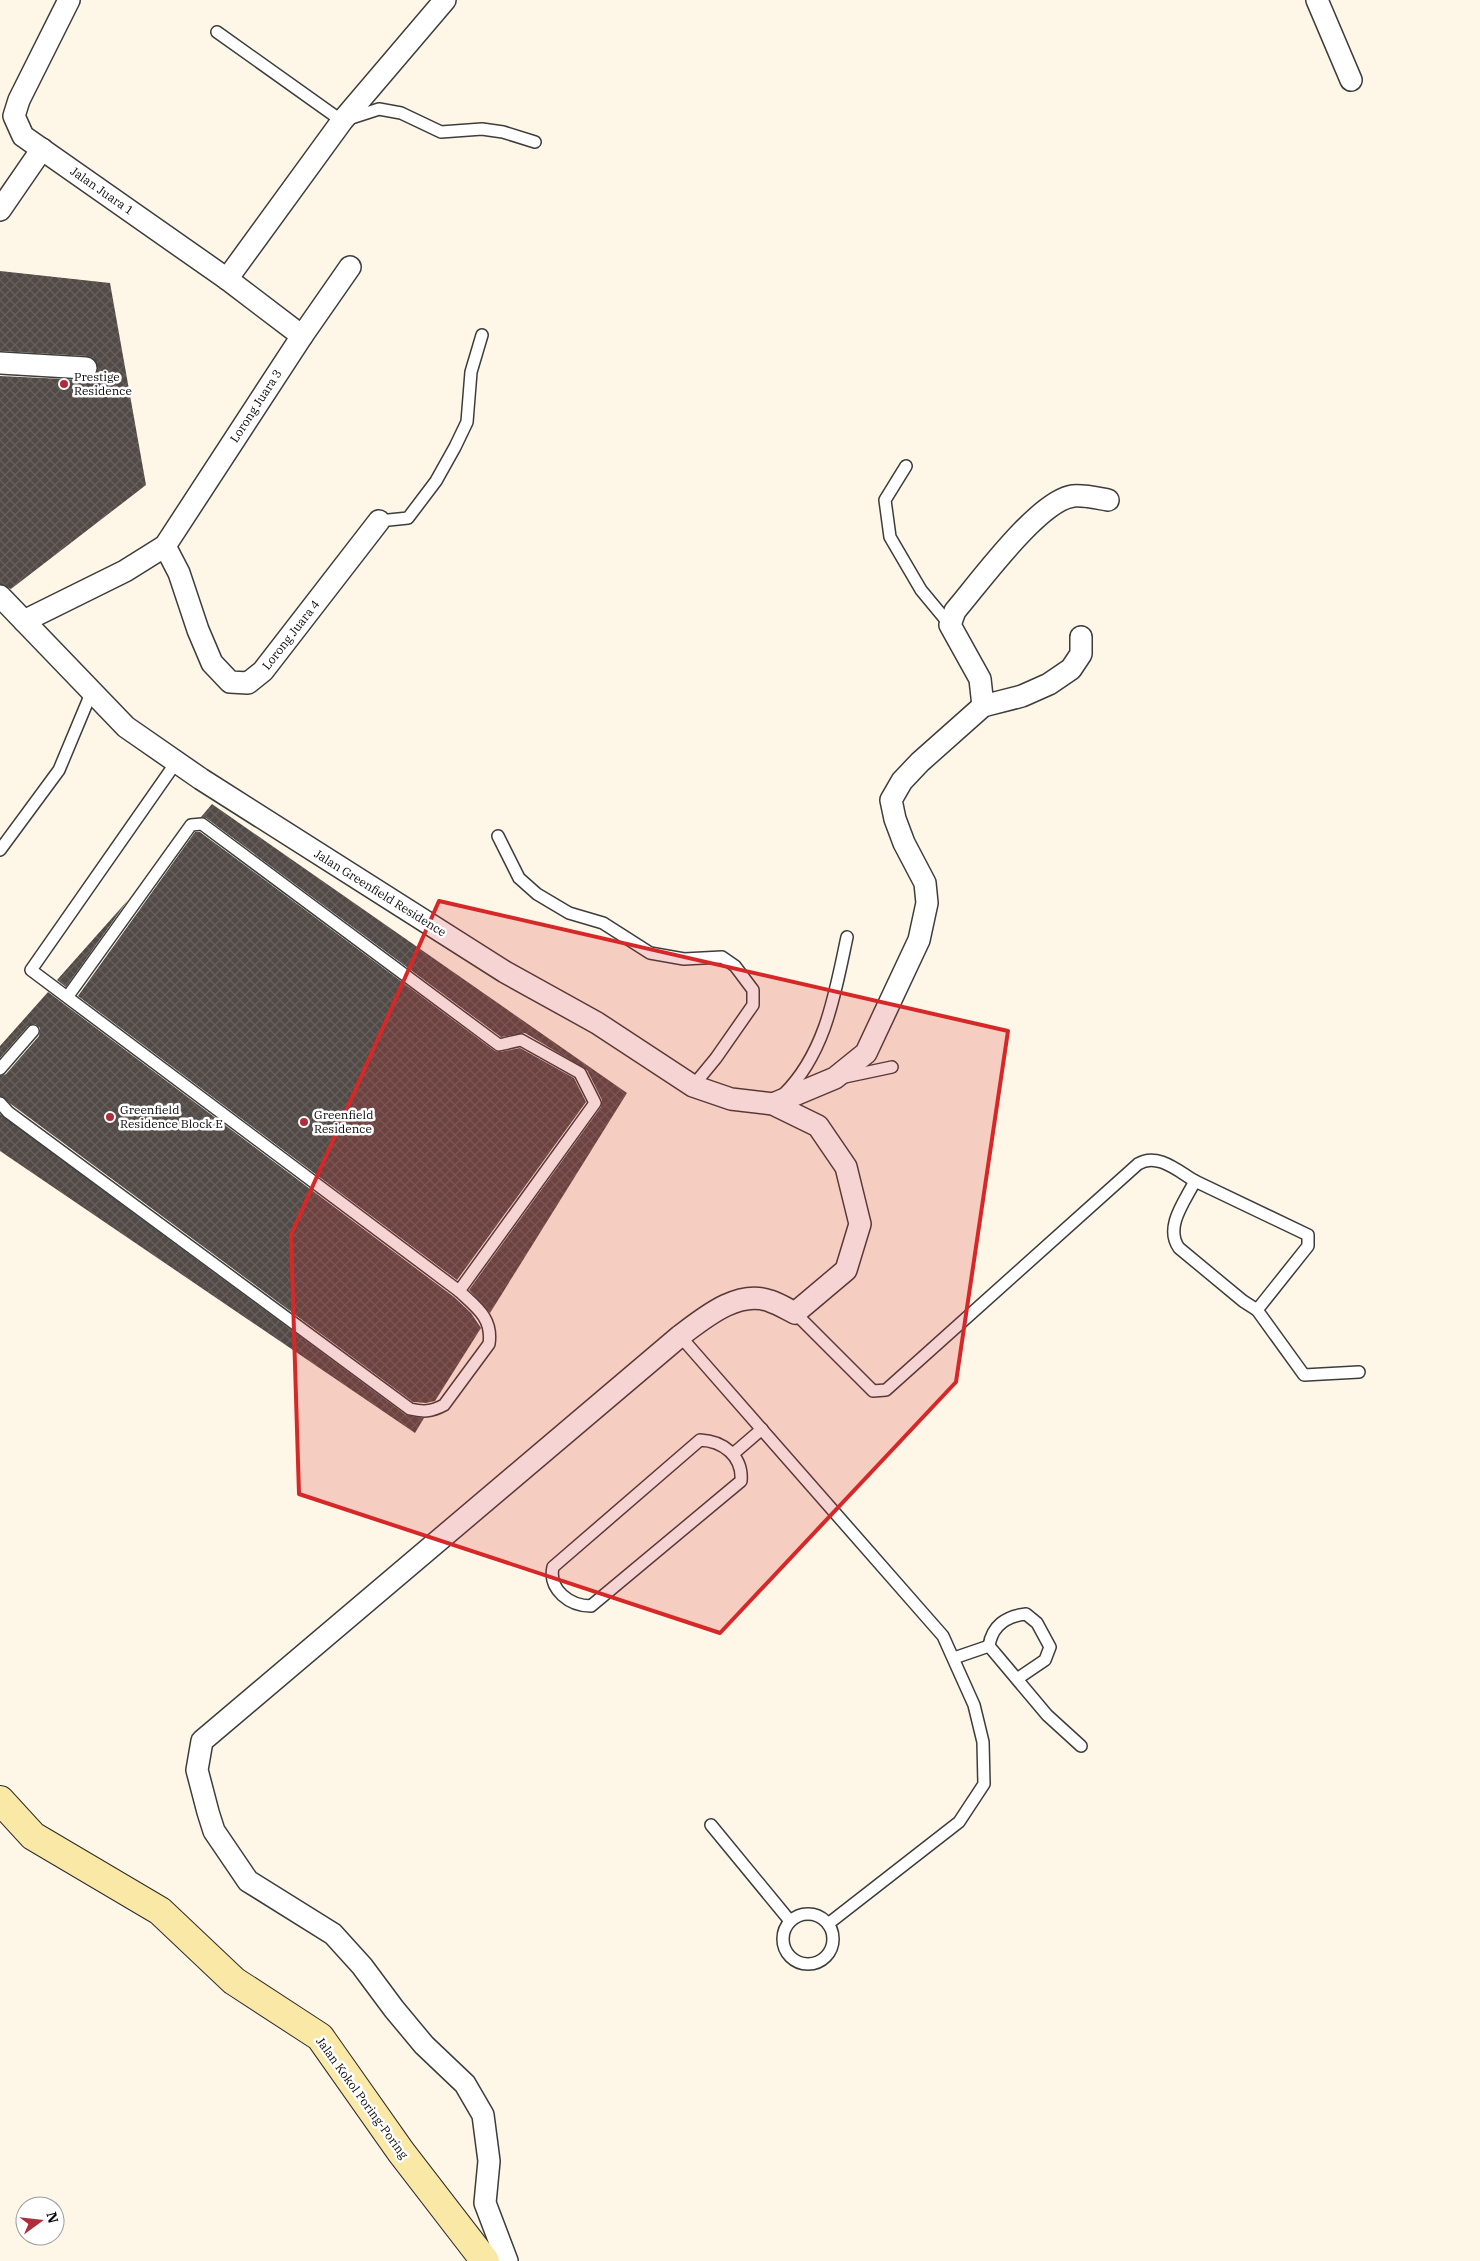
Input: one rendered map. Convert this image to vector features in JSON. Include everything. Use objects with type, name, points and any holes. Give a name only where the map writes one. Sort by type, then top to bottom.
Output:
[{"type":"main road","name":"Jalan Kokol Poring-Poring","points":[[0,1800],[33,1836],[160,1912],[234,1981],[320,2037],[401,2152],[485,2261]]},
{"type":"street","name":"Jalan Juara 1","points":[[69,0],[19,100],[14,116],[23,136],[226,279],[302,336]]},
{"type":"street","points":[[226,279],[342,121],[445,0]]},
{"type":"street","points":[[1317,0],[1351,80]]},
{"type":"street","points":[[0,210],[42,149]]},
{"type":"street","name":"Lorong Juara 3","points":[[165,546],[302,336],[350,267]]},
{"type":"street","points":[[0,363],[86,368]]},
{"type":"street","points":[[984,706],[980,679],[950,625],[955,611],[1031,521],[1060,500],[1073,496],[1108,500]]},
{"type":"street","name":"Lorong Juara 4","points":[[165,546],[180,573],[198,630],[212,662],[230,682],[248,683],[264,671],[379,521]]},
{"type":"street","points":[[24,621],[125,571],[165,546]]},
{"type":"street","name":"Jalan Greenfield Residence","points":[[0,596],[126,727],[201,779],[505,972],[597,1023],[693,1086],[731,1099],[774,1104]]},
{"type":"street","points":[[774,1104],[835,1078],[866,1053],[919,940],[927,903],[925,883],[904,842],[895,819],[891,800],[902,781],[920,762],[984,706],[1022,696],[1049,684],[1071,670],[1082,654],[1081,637]]},
{"type":"street","points":[[507,2261],[485,2203],[489,2161],[483,2115],[464,2084],[424,2045],[394,2010],[362,1966],[333,1934],[248,1880],[214,1831],[197,1770],[202,1741],[680,1336],[719,1307],[746,1300],[768,1300],[795,1312],[846,1270],[860,1224],[846,1167],[818,1126],[774,1104]]},
{"type":"lane","points":[[217,32],[342,121],[379,109],[401,113],[441,132],[482,129],[503,132],[535,142]]},
{"type":"lane","points":[[379,521],[408,518],[436,481],[456,448],[467,422],[471,372],[482,335]]},
{"type":"lane","points":[[906,466],[885,500],[890,537],[921,590],[950,625]]},
{"type":"lane","points":[[0,850],[58,770],[92,692]]},
{"type":"lane","points":[[0,1103],[8,1112],[410,1409],[423,1412],[434,1410],[444,1405],[489,1344],[490,1334],[484,1314],[459,1291],[31,970],[176,761]]},
{"type":"lane","points":[[68,996],[191,826],[202,824],[500,1045],[521,1040],[580,1073],[595,1103],[459,1291]]},
{"type":"lane","points":[[498,836],[520,878],[537,894],[569,913],[603,923],[650,953],[684,959],[722,957],[735,966],[753,990],[753,1005],[716,1058],[693,1086]]},
{"type":"lane","points":[[774,1104],[794,1084],[812,1059],[832,1007],[847,937]]},
{"type":"lane","points":[[0,1069],[33,1031]]},
{"type":"lane","points":[[835,1078],[892,1067]]},
{"type":"lane","points":[[795,1312],[873,1391],[886,1390],[1138,1164],[1144,1160],[1157,1159],[1195,1181],[1308,1235],[1308,1246],[1257,1310]]},
{"type":"lane","points":[[1195,1181],[1173,1224],[1172,1240],[1243,1301],[1257,1310],[1304,1375],[1359,1372]]},
{"type":"lane","points":[[680,1336],[925,1614],[942,1636],[954,1658],[974,1705],[983,1742],[984,1784],[959,1822],[828,1924]]},
{"type":"lane","points":[[733,1454],[762,1429]]},
{"type":"lane","points":[[700,1440],[711,1441],[733,1454],[742,1470],[741,1481],[591,1606],[578,1606],[567,1600],[557,1588],[551,1576],[553,1567],[700,1440]]},
{"type":"lane","points":[[1017,1679],[1045,1660],[1050,1647],[1037,1623],[1026,1614],[1015,1615],[1004,1621],[991,1634],[989,1646],[1047,1715],[1082,1746]]},
{"type":"lane","points":[[954,1658],[989,1646]]},
{"type":"lane","points":[[712,1825],[790,1921]]},
{"type":"lane","points":[[802,1914],[816,1915],[828,1924],[834,1937],[831,1951],[821,1961],[807,1965],[793,1960],[784,1949],[783,1934],[790,1921],[802,1914]]},
{"type":"highlighted area","points":[[439,901],[1008,1031],[956,1382],[720,1633],[299,1494],[291,1235]]},
{"type":"building","name":"Prestige Residence","points":[[0,271],[110,283],[146,485],[11,589],[0,584],[0,376],[85,380],[96,375],[98,368],[93,358],[87,356],[0,351]]},
{"type":"building","points":[[212,804],[627,1093],[490,1313],[469,1290],[601,1107],[602,1100],[587,1070],[525,1033],[501,1037],[206,818],[201,817]]},
{"type":"building","points":[[195,832],[200,832],[495,1051],[500,1052],[520,1048],[574,1078],[586,1102],[457,1280],[78,996]]},
{"type":"building","points":[[128,900],[66,987],[57,980]]},
{"type":"building","points":[[48,992],[454,1297],[471,1313],[481,1328],[435,1401],[426,1403],[413,1402],[0,1096],[0,1076],[6,1074],[39,1036],[40,1028],[35,1024],[28,1026],[0,1058],[0,1046]]},
{"type":"building","points":[[0,1114],[406,1415],[424,1418],[415,1433],[0,1151]]},
{"type":"place","name":"Prestige Residence","points":[[64,384]]},
{"type":"place","name":"Greenfield Residence Block E","points":[[110,1117]]},
{"type":"place","name":"Greenfield Residence","points":[[304,1122]]}]
